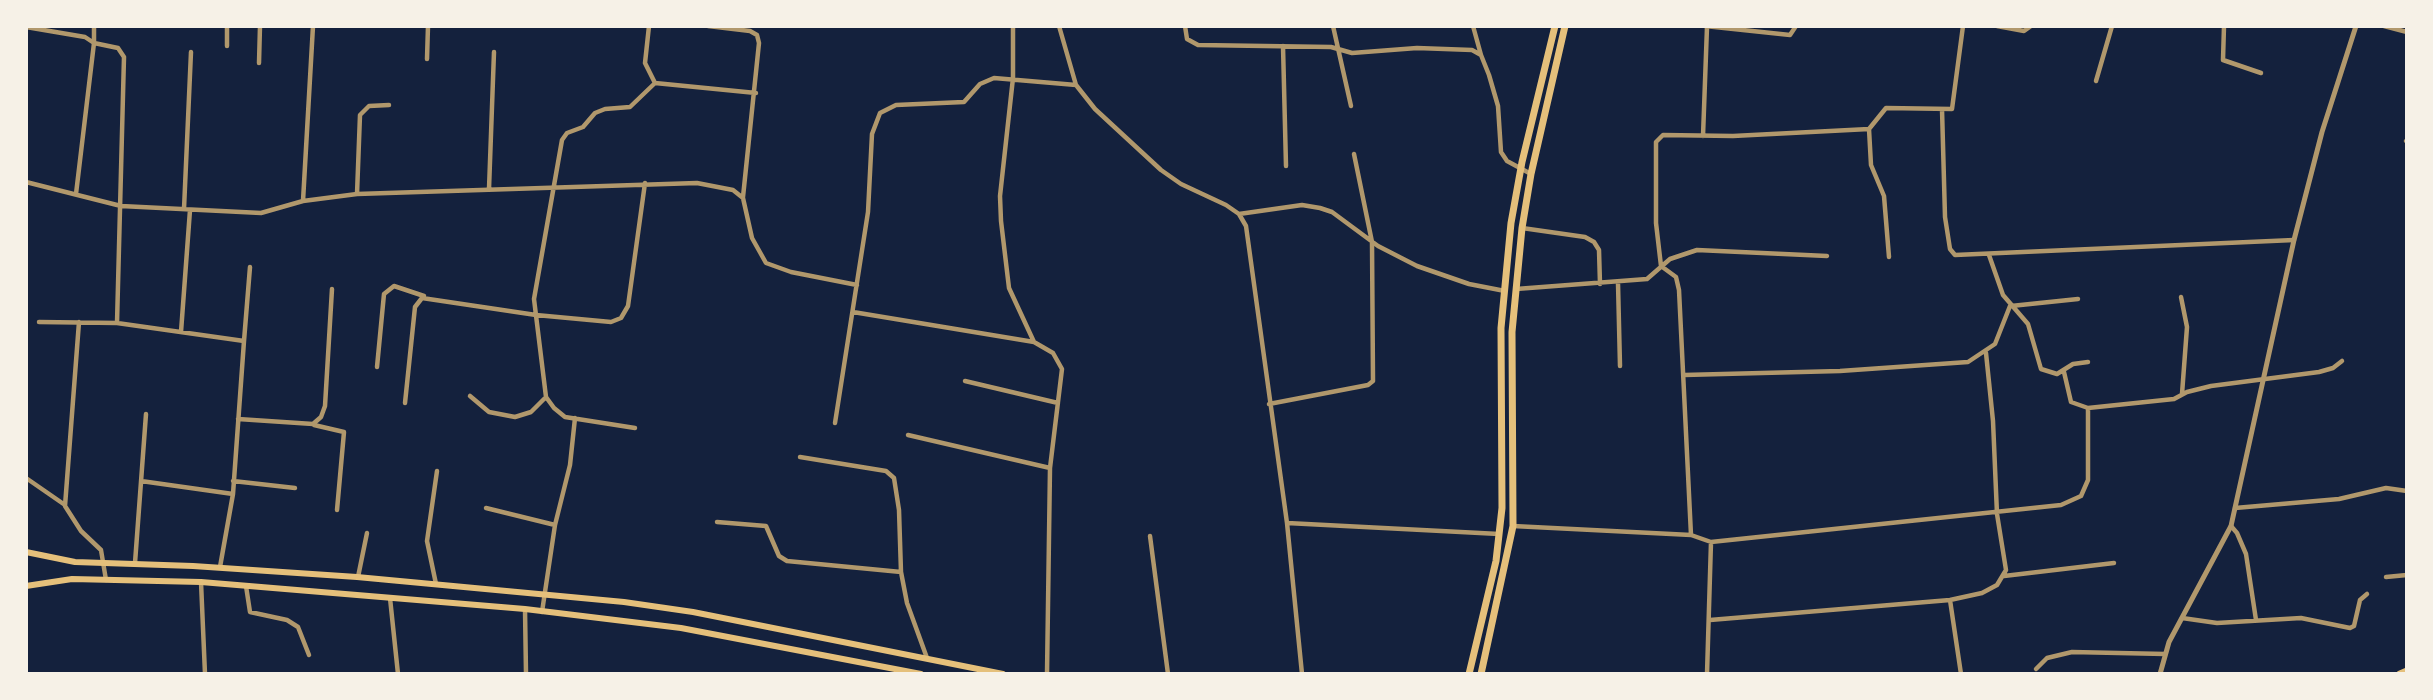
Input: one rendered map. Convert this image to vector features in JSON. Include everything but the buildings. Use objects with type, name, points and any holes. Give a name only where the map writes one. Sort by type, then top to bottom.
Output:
[{"type":"main road","points":[[1471,673],[1496,561],[1499,534],[1501,328],[1511,222],[1520,169],[1555,26]]},
{"type":"main road","points":[[1481,674],[1513,526],[1511,370],[1522,229],[1531,173],[1565,26]]},
{"type":"main road","points":[[26,552],[66,561],[220,567],[436,584],[693,612],[1003,674]]},
{"type":"main road","points":[[26,586],[51,580],[201,582],[542,611],[681,628],[921,674]]},
{"type":"main road","points":[[2400,674],[2407,671]]},
{"type":"street","points":[[26,26],[85,37],[94,43],[118,48],[124,57],[117,323]]},
{"type":"street","points":[[76,194],[94,26]]},
{"type":"street","points":[[227,26],[227,46]]},
{"type":"street","points":[[260,26],[260,63]]},
{"type":"street","points":[[303,201],[313,26]]},
{"type":"street","points":[[427,60],[428,26]]},
{"type":"street","points":[[649,26],[645,63],[655,83]]},
{"type":"street","points":[[708,26],[750,31],[757,35],[759,43],[756,93],[743,198],[752,238],[766,262],[783,270],[857,285]]},
{"type":"street","points":[[1013,26],[1013,78],[1000,196],[1001,221],[1009,288],[1034,342]]},
{"type":"street","points":[[1059,26],[1076,85],[1108,124],[1161,170],[1239,214],[1302,205],[1332,212],[1372,242],[1417,266],[1469,284],[1504,291]]},
{"type":"street","points":[[1185,26],[1187,39],[1198,45],[1336,48],[1362,53],[1442,48],[1472,50],[1481,55]]},
{"type":"street","points":[[1333,26],[1350,106]]},
{"type":"street","points":[[1473,26],[1497,106],[1501,152],[1507,161],[1531,173]]},
{"type":"street","points":[[1703,136],[1705,26],[1790,35],[1796,26]]},
{"type":"street","points":[[1889,257],[1884,196],[1871,165],[1869,129],[1886,108],[1953,108],[1963,26]]},
{"type":"street","points":[[1997,26],[2024,31],[2031,26]]},
{"type":"street","points":[[2096,81],[2112,26]]},
{"type":"street","points":[[2224,26],[2223,60],[2261,73]]},
{"type":"street","points":[[2160,674],[2165,654],[2182,618],[2231,526],[2294,240],[2322,132],[2356,26]]},
{"type":"street","points":[[2384,26],[2407,32]]},
{"type":"street","points":[[1283,46],[1286,166]]},
{"type":"street","points":[[181,332],[191,52]]},
{"type":"street","points":[[489,189],[494,52]]},
{"type":"street","points":[[835,423],[867,212],[872,134],[880,113],[896,105],[964,102],[980,84],[994,78],[1076,85]]},
{"type":"street","points":[[635,428],[558,413],[546,397],[534,299],[559,147],[567,133],[583,127],[595,113],[605,109],[629,107],[655,83],[756,93]]},
{"type":"street","points":[[357,194],[360,115],[369,106],[389,104]]},
{"type":"street","points":[[1942,109],[1945,217],[1950,249],[1961,257],[2294,240]]},
{"type":"street","points":[[1691,535],[1685,375],[1677,281],[1661,266],[1656,223],[1656,142],[1663,135],[1703,136],[1869,129]]},
{"type":"street","points":[[1269,404],[1367,385],[1373,380],[1372,242],[1354,153]]},
{"type":"street","points":[[26,182],[121,206],[261,213],[303,201],[357,194],[551,189],[645,183],[715,185],[733,190],[743,198]]},
{"type":"street","points":[[377,366],[384,295],[387,289],[403,287],[426,297],[536,314],[611,322],[621,318],[628,306],[645,183]]},
{"type":"street","points":[[1239,214],[1250,242],[1269,404],[1287,523],[1302,674]]},
{"type":"street","points":[[1522,229],[1585,237],[1594,242],[1599,250],[1600,284]]},
{"type":"street","points":[[1517,289],[1647,279],[1678,255],[1697,250],[1827,256]]},
{"type":"street","points":[[1989,256],[2003,295],[2028,324],[2041,369],[2050,374],[2064,372],[2073,364],[2088,362]]},
{"type":"street","points":[[220,567],[233,494],[250,267]]},
{"type":"street","points":[[1618,282],[1620,366]]},
{"type":"street","points":[[313,425],[321,417],[325,406],[331,289]]},
{"type":"street","points":[[405,403],[415,307],[426,297]]},
{"type":"street","points":[[2181,297],[2187,327],[2182,394]]},
{"type":"street","points":[[2010,306],[2078,299]]},
{"type":"street","points":[[1685,375],[1840,371],[1968,362],[1986,353],[1999,338],[2010,306]]},
{"type":"street","points":[[853,312],[1034,342],[1059,359],[1062,369],[1050,468],[1047,674]]},
{"type":"street","points":[[39,322],[117,323],[244,341]]},
{"type":"street","points":[[65,506],[79,322]]},
{"type":"street","points":[[1710,620],[1950,600],[1982,593],[1997,585],[2006,570],[1997,514],[1993,422],[1986,353]]},
{"type":"street","points":[[2064,372],[2071,402],[2088,408],[2174,399],[2211,386],[2319,372],[2333,368],[2342,360]]},
{"type":"street","points":[[965,381],[1058,403]]},
{"type":"street","points":[[470,396],[489,412],[515,417],[531,412],[546,397]]},
{"type":"street","points":[[1513,526],[1691,535],[1711,542],[1997,514],[2061,505],[2081,496],[2090,467],[2088,408]]},
{"type":"street","points":[[135,563],[146,414]]},
{"type":"street","points":[[542,611],[555,525],[570,466],[575,418]]},
{"type":"street","points":[[238,419],[313,425],[344,432],[337,510]]},
{"type":"street","points":[[908,435],[1050,468]]},
{"type":"street","points":[[800,457],[886,471],[894,478],[899,510],[901,572],[907,603],[926,657]]},
{"type":"street","points":[[436,584],[427,541],[437,471]]},
{"type":"street","points":[[26,478],[65,506],[82,531],[100,547],[106,580]]},
{"type":"street","points":[[141,481],[233,494]]},
{"type":"street","points":[[233,481],[295,488]]},
{"type":"street","points":[[2235,508],[2339,499],[2386,488],[2407,491]]},
{"type":"street","points":[[486,508],[555,525]]},
{"type":"street","points":[[717,522],[766,526],[779,556],[787,561],[901,572]]},
{"type":"street","points":[[1287,523],[1499,534]]},
{"type":"street","points":[[2231,526],[2238,533],[2246,554],[2256,620]]},
{"type":"street","points":[[357,578],[367,533]]},
{"type":"street","points":[[1150,536],[1168,674]]},
{"type":"street","points":[[1707,674],[1711,542]]},
{"type":"street","points":[[2004,576],[2114,563]]},
{"type":"street","points":[[2386,576],[2407,575]]},
{"type":"street","points":[[201,582],[205,674]]},
{"type":"street","points":[[246,586],[253,614],[287,620],[298,627],[309,655]]},
{"type":"street","points":[[2182,618],[2217,622],[2301,618],[2350,628],[2354,626],[2360,600],[2367,594]]},
{"type":"street","points":[[390,598],[398,674]]},
{"type":"street","points":[[1950,600],[1961,674]]},
{"type":"street","points":[[525,610],[526,674]]},
{"type":"street","points":[[2036,669],[2047,657],[2072,652],[2165,654]]}]
